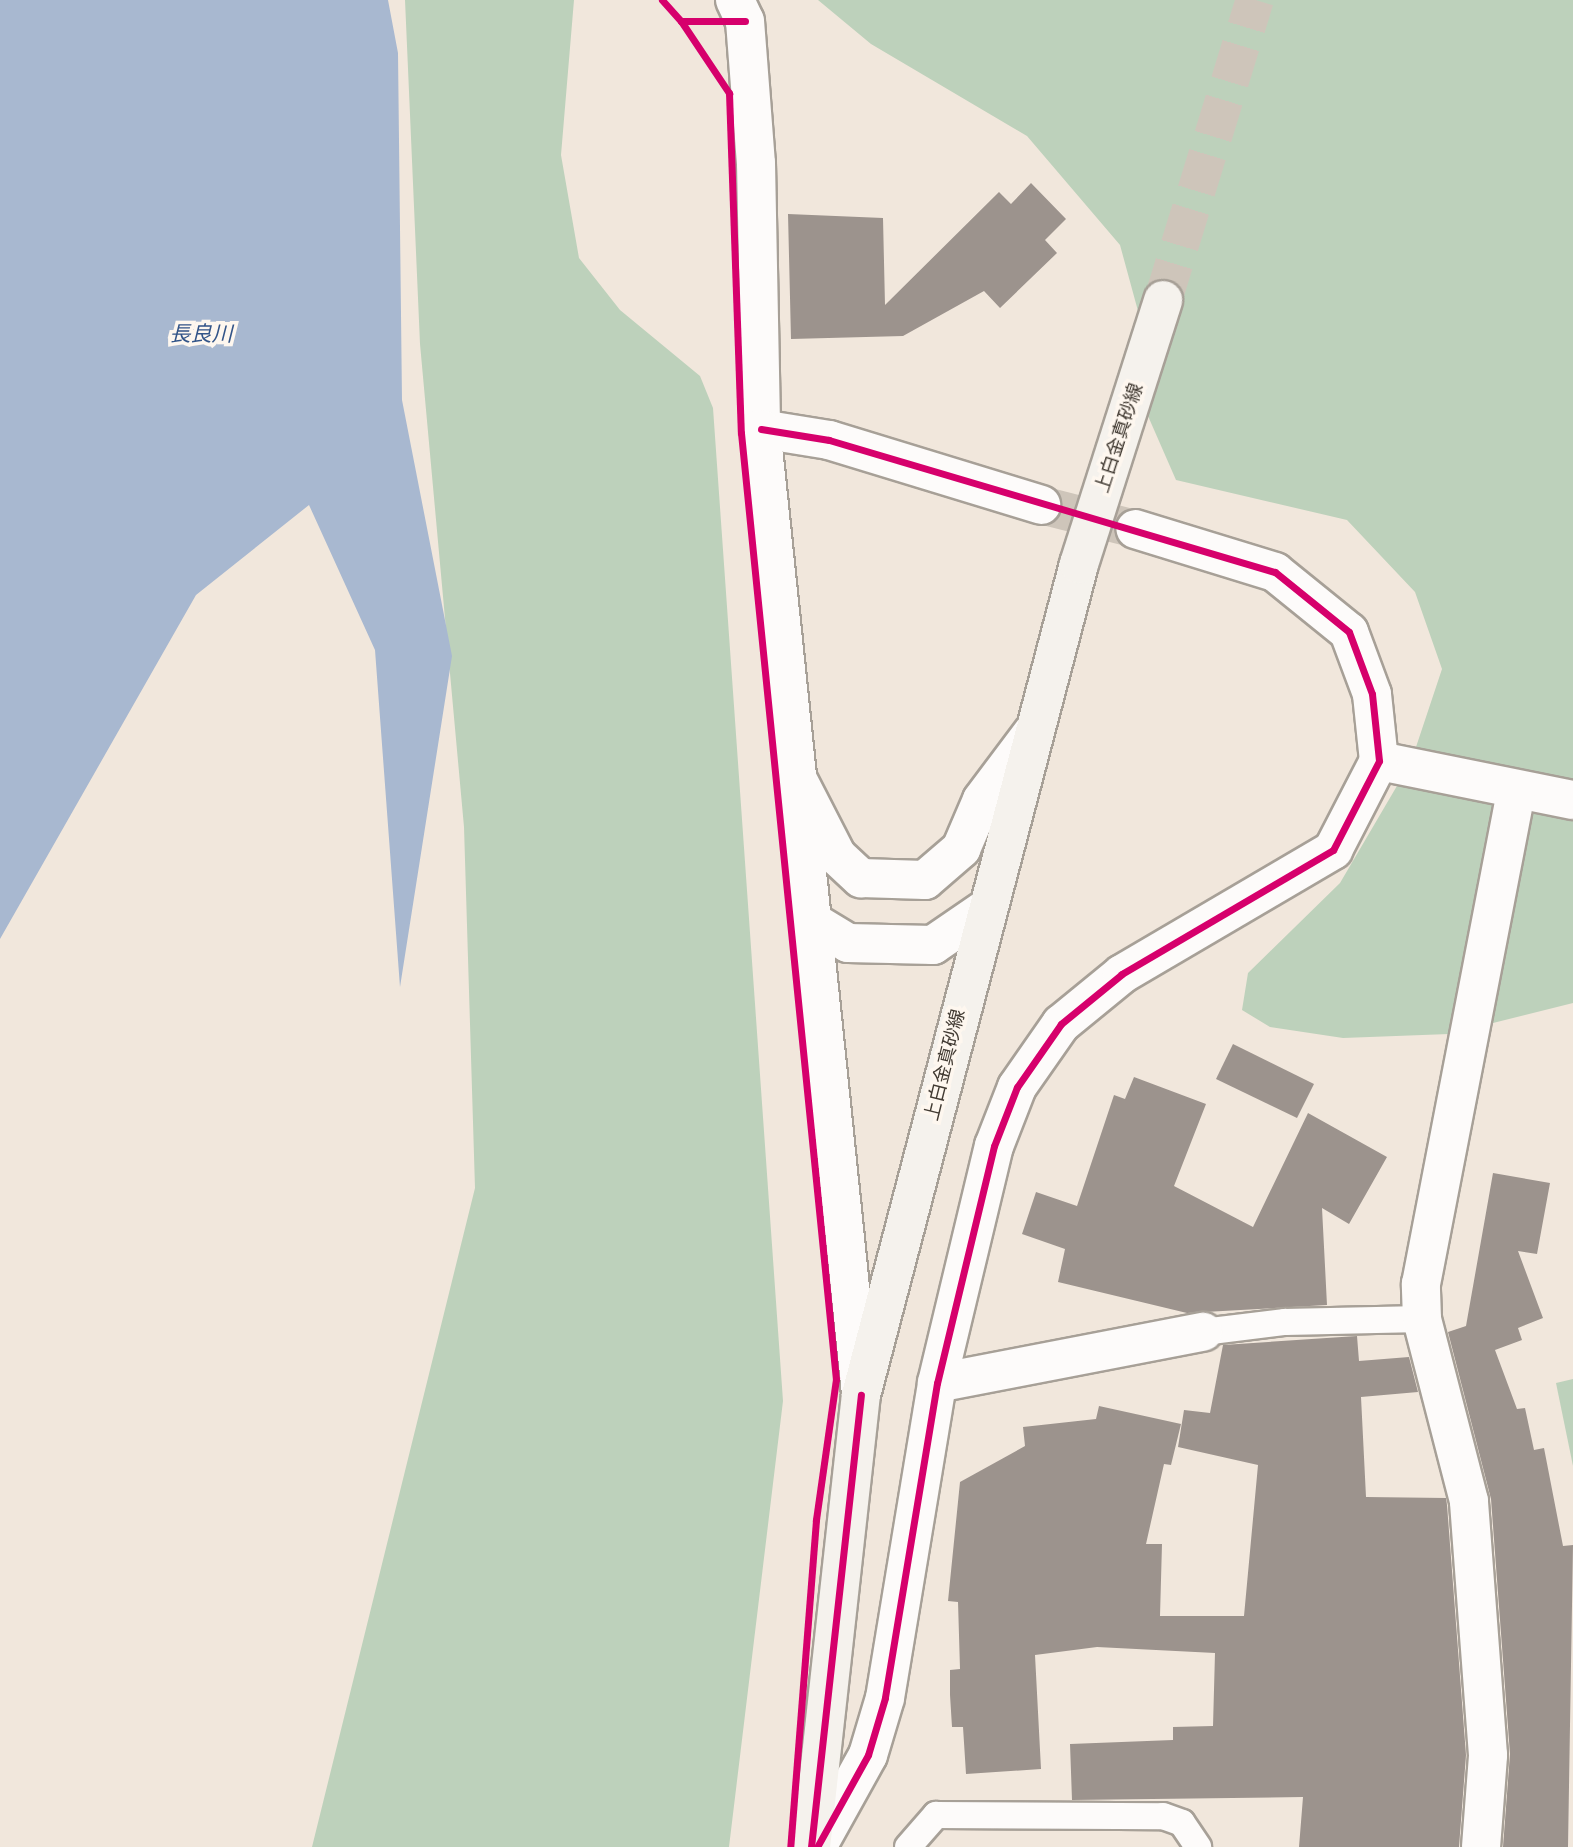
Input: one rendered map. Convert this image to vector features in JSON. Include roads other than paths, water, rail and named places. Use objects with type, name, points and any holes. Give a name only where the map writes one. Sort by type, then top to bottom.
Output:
[{"type":"main road","name":"上白金真砂線","points":[[814,1847],[836,1576],[862,1395],[984,910],[1033,732],[1163,300]]},
{"type":"street","points":[[736,0],[745,21],[756,163],[761,429],[810,920],[862,1395]]},
{"type":"street","points":[[761,429],[829,440],[1041,505]]},
{"type":"street","points":[[814,1847],[868,1755],[885,1698],[937,1383],[994,1146],[1017,1087],[1061,1024],[1122,974],[1333,850],[1379,761],[1372,694],[1349,632],[1275,572],[1135,528]]},
{"type":"street","points":[[796,775],[837,856],[861,878],[925,880],[947,867],[982,800],[1033,732]]},
{"type":"street","points":[[1379,761],[1517,792],[1573,800]]},
{"type":"street","points":[[1481,1847],[1488,1755],[1469,1501],[1422,1319],[1421,1284],[1517,792]]},
{"type":"street","points":[[810,920],[848,943],[933,945],[984,910]]},
{"type":"street","points":[[937,1383],[1203,1332]]},
{"type":"lane","points":[[1203,1332],[1284,1322],[1422,1319]]},
{"type":"lane","points":[[908,1847],[936,1815],[1163,1815],[1182,1823],[1198,1847]]},
{"type":"water","name":"長良川","points":[[0,0],[388,0],[398,53],[402,400],[452,656],[400,987],[375,650],[309,505],[196,595],[0,939]]},
{"type":"tunnel","points":[[1163,300],[1255,0]]},
{"type":"tunnel","points":[[1041,505],[1135,529]]}]
